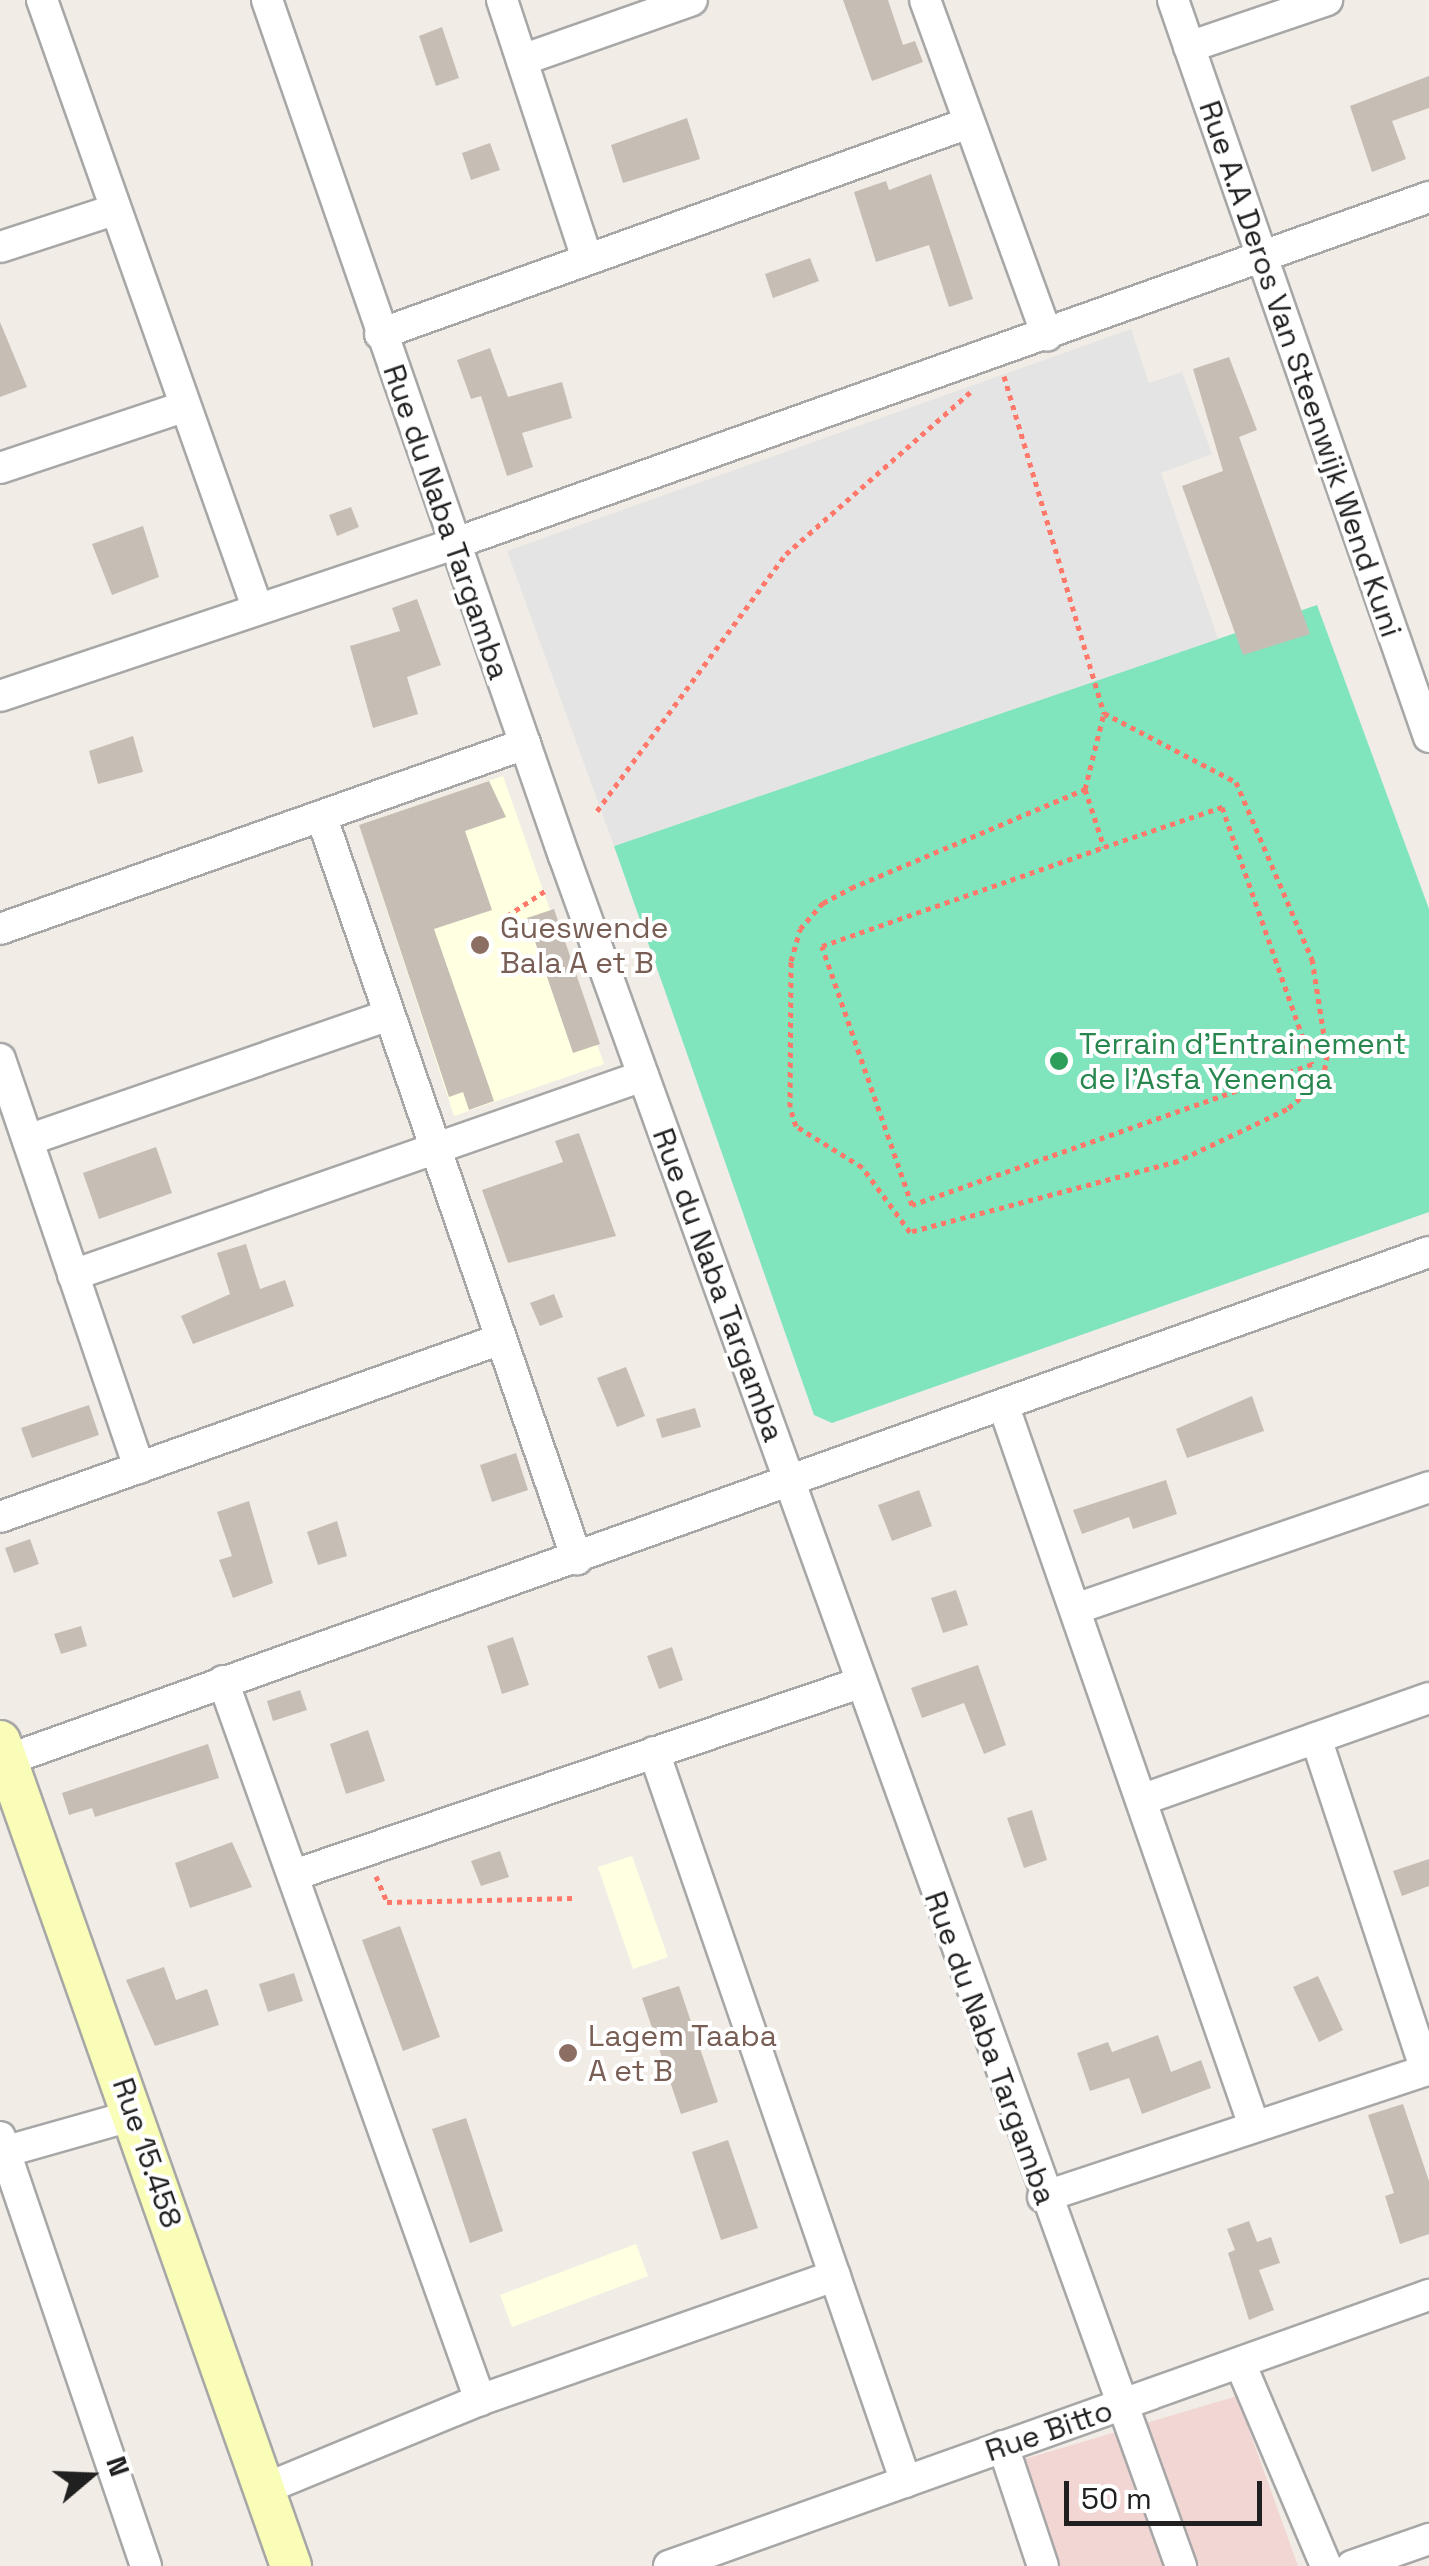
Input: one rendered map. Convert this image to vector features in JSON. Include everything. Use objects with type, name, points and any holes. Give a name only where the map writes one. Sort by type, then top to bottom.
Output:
[{"type":"main road","name":"Rue 15.458","points":[[3,1750],[291,2566]]},
{"type":"street","points":[[42,0],[257,607]]},
{"type":"street","name":"Rue du Naba Targamba","points":[[267,0],[453,544],[1043,2198],[1182,2566]]},
{"type":"street","points":[[502,0],[587,258]]},
{"type":"street","points":[[522,60],[692,0]]},
{"type":"street","points":[[925,0],[966,124],[1047,335]]},
{"type":"street","name":"Rue A.A Deros Van Steenwijk Wend Kuni","points":[[1172,0],[1257,256],[1426,718]]},
{"type":"street","points":[[1189,47],[1327,0]]},
{"type":"street","points":[[380,334],[966,124]]},
{"type":"street","points":[[0,696],[453,544],[1429,198]]},
{"type":"street","points":[[0,247],[114,210]]},
{"type":"street","points":[[0,468],[183,407]]},
{"type":"street","points":[[0,929],[525,744]]},
{"type":"street","points":[[322,818],[576,1560]]},
{"type":"street","points":[[28,1140],[389,1015]]},
{"type":"street","points":[[0,1059],[140,1468]]},
{"type":"street","points":[[73,1275],[643,1076]]},
{"type":"street","points":[[3,1750],[223,1681],[576,1560],[1429,1252]]},
{"type":"street","points":[[0,1517],[500,1338]]},
{"type":"street","points":[[1004,1408],[1078,1608],[1253,2123]]},
{"type":"street","points":[[1078,1608],[1429,1486]]},
{"type":"street","points":[[223,1681],[480,2400]]},
{"type":"street","points":[[294,1875],[860,1683]]},
{"type":"street","points":[[1144,1799],[1429,1698]]},
{"type":"street","points":[[1043,2198],[1253,2123],[1428,2069],[1316,1738]]},
{"type":"street","points":[[654,1752],[906,2482]]},
{"type":"street","points":[[134,2115],[2,2147],[146,2566]]},
{"type":"street","points":[[264,2489],[480,2400],[835,2276]]},
{"type":"street","name":"Rue Bitto","points":[[669,2566],[752,2552],[906,2482],[1429,2296]]},
{"type":"street","points":[[1240,2362],[1326,2566]]},
{"type":"street","points":[[1004,2446],[1043,2566]]},
{"type":"street","points":[[1352,2566],[1396,2559],[1429,2539]]},
{"type":"path","points":[[597,810],[786,554],[1002,368],[1104,714],[1084,789],[1104,847]]},
{"type":"path","points":[[1084,789],[852,888],[824,903],[800,929],[791,961],[790,1107],[796,1126],[862,1166],[910,1232],[1178,1161],[1287,1109],[1324,1079],[1328,1055],[1312,959],[1236,782],[1104,714]]},
{"type":"path","points":[[1222,807],[1312,1064],[912,1205],[822,946],[1104,847],[1222,807]]},
{"type":"path","points":[[508,916],[571,874]]},
{"type":"path","points":[[365,1851],[387,1902],[574,1898]]},
{"type":"shaded area","points":[[1131,329],[1149,383],[1182,372],[1212,454],[1161,473],[1218,639],[614,846],[507,551]]},
{"type":"shaded area","name":"Gueswende Bala A et B","points":[[503,776],[604,1064],[454,1116],[359,825]]},
{"type":"shaded area","points":[[632,1856],[668,1957],[633,1969],[598,1867]]},
{"type":"shaded area","points":[[636,2244],[648,2276],[512,2327],[500,2295]]},
{"type":"shaded area","points":[[1237,2396],[1298,2566],[1053,2566],[1018,2461]]},
{"type":"green space","name":"Terrain d'Entrainement de l'Asfa Yenenga","points":[[1317,605],[1429,909],[1429,1212],[832,1423],[814,1415],[614,846]]},
{"type":"building","points":[[843,0],[888,0],[903,45],[915,41],[923,62],[872,81]]},
{"type":"building","points":[[442,27],[459,78],[436,86],[419,36]]},
{"type":"building","points":[[1429,76],[1429,108],[1392,121],[1406,159],[1372,172],[1350,106]]},
{"type":"building","points":[[687,118],[700,159],[623,183],[611,145]]},
{"type":"building","points":[[490,143],[500,170],[471,180],[462,153]]},
{"type":"building","points":[[931,174],[973,299],[949,307],[929,245],[876,262],[854,192],[886,181],[889,190]]},
{"type":"building","points":[[810,258],[819,281],[773,298],[765,274]]},
{"type":"building","points":[[0,322],[27,387],[0,397]]},
{"type":"building","points":[[490,348],[508,397],[562,382],[572,418],[522,433],[533,467],[507,476],[481,396],[471,399],[457,360]]},
{"type":"building","points":[[1229,357],[1257,430],[1239,437],[1310,634],[1243,655],[1182,486],[1223,471],[1193,369]]},
{"type":"building","points":[[351,507],[359,527],[337,536],[329,515]]},
{"type":"building","points":[[143,526],[159,577],[112,595],[92,544]]},
{"type":"building","points":[[417,599],[441,665],[407,677],[418,714],[373,728],[350,646],[400,631],[392,608]]},
{"type":"building","points":[[133,736],[143,772],[98,784],[89,751]]},
{"type":"building","points":[[489,781],[506,817],[465,831],[492,910],[434,929],[494,1101],[469,1110],[463,1092],[449,1097],[359,825]]},
{"type":"building","points":[[554,909],[600,1044],[573,1053],[527,918]]},
{"type":"building","points":[[579,1133],[616,1236],[508,1263],[482,1190],[563,1162],[555,1141]]},
{"type":"building","points":[[156,1147],[172,1193],[99,1219],[83,1173]]},
{"type":"building","points":[[246,1244],[260,1289],[285,1280],[294,1306],[193,1344],[181,1316],[230,1294],[217,1253]]},
{"type":"building","points":[[554,1294],[563,1317],[540,1326],[530,1303]]},
{"type":"building","points":[[626,1367],[645,1416],[617,1427],[597,1378]]},
{"type":"building","points":[[1252,1396],[1264,1431],[1187,1458],[1176,1429]]},
{"type":"building","points":[[89,1405],[99,1435],[32,1458],[21,1428]]},
{"type":"building","points":[[695,1408],[701,1427],[662,1438],[656,1419]]},
{"type":"building","points":[[516,1453],[528,1490],[492,1502],[480,1465]]},
{"type":"building","points":[[1166,1480],[1177,1514],[1133,1529],[1129,1517],[1082,1534],[1073,1510]]},
{"type":"building","points":[[919,1490],[932,1526],[892,1541],[878,1505]]},
{"type":"building","points":[[249,1501],[273,1583],[233,1598],[219,1560],[232,1556],[217,1512]]},
{"type":"building","points":[[337,1521],[347,1556],[318,1565],[307,1532]]},
{"type":"building","points":[[30,1539],[39,1564],[14,1573],[5,1548]]},
{"type":"building","points":[[956,1590],[968,1625],[943,1633],[931,1598]]},
{"type":"building","points":[[81,1626],[87,1646],[61,1654],[54,1634]]},
{"type":"building","points":[[513,1637],[529,1685],[502,1694],[487,1646]]},
{"type":"building","points":[[672,1647],[683,1680],[659,1689],[647,1656]]},
{"type":"building","points":[[978,1665],[1006,1745],[984,1754],[964,1703],[922,1718],[911,1688]]},
{"type":"building","points":[[300,1690],[307,1710],[273,1721],[267,1701]]},
{"type":"building","points":[[368,1730],[385,1781],[346,1794],[330,1744]]},
{"type":"building","points":[[208,1744],[219,1778],[95,1817],[92,1808],[69,1815],[62,1793]]},
{"type":"building","points":[[1032,1810],[1047,1860],[1024,1868],[1007,1818]]},
{"type":"building","points":[[232,1842],[252,1887],[190,1908],[175,1863]]},
{"type":"building","points":[[500,1851],[509,1877],[481,1886],[471,1861]]},
{"type":"building","points":[[1429,1859],[1429,1886],[1402,1896],[1393,1871]]},
{"type":"building","points":[[400,1926],[440,2037],[403,2051],[362,1940]]},
{"type":"building","points":[[164,1967],[176,2000],[207,1989],[219,2025],[155,2046],[126,1980]]},
{"type":"building","points":[[294,1973],[303,2001],[268,2012],[259,1984]]},
{"type":"building","points":[[1318,1976],[1343,2030],[1319,2042],[1293,1987]]},
{"type":"building","points":[[679,1986],[718,2102],[681,2114],[642,1998]]},
{"type":"building","points":[[1158,2035],[1171,2072],[1201,2060],[1211,2088],[1142,2114],[1129,2078],[1090,2091],[1077,2053],[1108,2042],[1112,2052]]},
{"type":"building","points":[[1403,2104],[1429,2181],[1429,2234],[1400,2244],[1385,2196],[1394,2193],[1368,2115]]},
{"type":"building","points":[[466,2118],[503,2231],[470,2243],[432,2129]]},
{"type":"building","points":[[728,2140],[758,2228],[721,2240],[692,2152]]},
{"type":"building","points":[[1249,2221],[1257,2242],[1271,2237],[1280,2263],[1259,2270],[1274,2310],[1249,2320],[1228,2253],[1235,2250],[1227,2229]]},
{"type":"place","name":"Gueswende Bala A et B","points":[[480,945]]},
{"type":"place","name":"Terrain d'Entrainement de l'Asfa Yenenga","points":[[1059,1061]]},
{"type":"place","name":"Lagem Taaba A et B","points":[[568,2053]]}]
